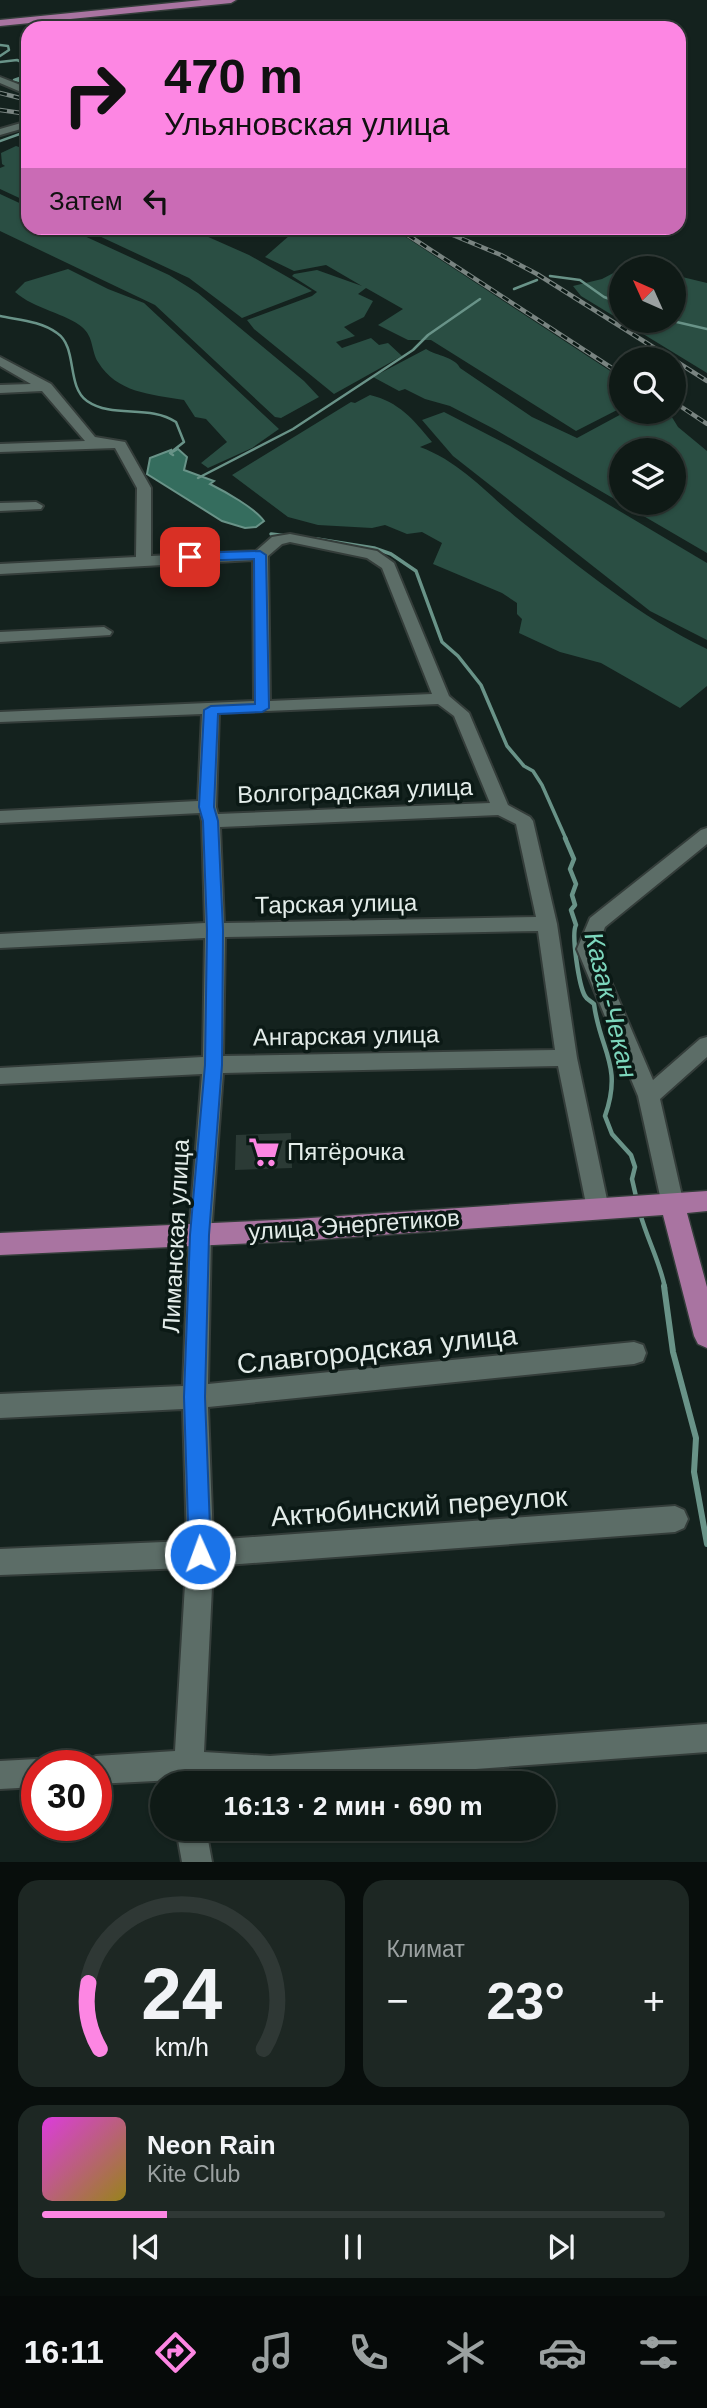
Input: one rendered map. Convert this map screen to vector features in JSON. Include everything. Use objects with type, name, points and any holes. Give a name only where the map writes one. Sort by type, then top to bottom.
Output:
[{"type":"main road","points":[[0,23],[231,0]]},
{"type":"main road","name":"улица Энергетиков","points":[[0,1244],[200,1235],[707,1201]]},
{"type":"main road","points":[[665,1205],[707,1336]]},
{"type":"street","points":[[0,80],[21,89]]},
{"type":"street","points":[[0,132],[21,126]]},
{"type":"street","points":[[0,361],[46,387],[90,440],[120,445]]},
{"type":"street","points":[[0,389],[46,387]]},
{"type":"street","points":[[0,448],[120,445]]},
{"type":"street","points":[[120,445],[144,488],[143,559]]},
{"type":"street","points":[[0,507],[36,506]]},
{"type":"street","points":[[0,569],[109,565],[143,559],[260,555],[277,540],[290,538],[382,558],[389,566],[442,699],[461,713],[501,809],[524,821],[547,924],[567,1058],[606,1208]]},
{"type":"street","points":[[260,555],[262,708]]},
{"type":"street","points":[[0,636],[104,632]]},
{"type":"street","points":[[0,717],[442,699]]},
{"type":"street","name":"Лиманская улица","points":[[188,1771],[200,1554],[195,1397],[200,1235],[213,1065],[215,930],[209,814],[211,710]]},
{"type":"street","name":"Волгоградская улица","points":[[0,817],[501,809]]},
{"type":"street","points":[[665,1205],[649,1096],[587,949],[597,923],[707,834]]},
{"type":"street","name":"Тарская улица","points":[[0,941],[215,930],[547,924]]},
{"type":"street","points":[[649,1096],[707,1045]]},
{"type":"street","name":"Ангарская улица","points":[[0,1076],[213,1065],[567,1058]]},
{"type":"street","name":"Славгородская улица","points":[[0,1406],[195,1397],[634,1353]]},
{"type":"street","name":"Актюбинский переулок","points":[[0,1562],[200,1554],[675,1519]]},
{"type":"street","points":[[250,1771],[707,1738]]},
{"type":"street","points":[[112,1771],[150,1772]]},
{"type":"street","points":[[0,1775],[21,1774]]},
{"type":"street","points":[[193,1841],[197,1862]]},
{"type":"shaded area","points":[[16,146],[21,148],[21,199],[0,189],[0,168],[5,166],[2,164],[1,153]]},
{"type":"shaded area","points":[[0,194],[21,204],[21,235],[82,235],[169,275],[198,293],[304,381],[319,397],[281,418],[275,417],[155,305],[0,231]]},
{"type":"shaded area","points":[[97,235],[204,235],[249,255],[312,291],[242,318],[189,278]]},
{"type":"shaded area","points":[[290,235],[403,235],[609,370],[609,414],[576,431],[431,340],[408,340],[378,325],[403,309],[366,288],[358,294],[373,301],[364,317],[344,327],[355,336],[336,342],[342,348],[371,338],[379,345],[388,343],[402,356],[334,394],[254,329],[247,320],[317,292],[292,276],[294,274],[317,270],[362,286],[326,265],[294,271],[265,257]]},
{"type":"shaded area","points":[[68,269],[144,303],[279,429],[252,448],[208,468],[201,463],[227,442],[206,419],[195,417],[184,400],[147,394],[115,380],[98,362],[89,335],[82,327],[68,318],[31,303],[15,292],[25,282]]},
{"type":"shaded area","points":[[609,275],[609,313],[581,296],[573,286]]},
{"type":"shaded area","points":[[686,278],[707,283],[707,373],[686,360],[686,347],[664,347],[642,333],[686,333]]},
{"type":"shaded area","points":[[426,349],[454,361],[460,368],[532,417],[577,438],[609,421],[609,424],[676,424],[707,451],[707,553],[642,515],[686,515],[686,438],[609,438],[609,496],[450,406],[425,399],[405,389],[399,391],[373,377]]},
{"type":"shaded area","points":[[370,395],[389,402],[412,419],[432,442],[420,447],[435,453],[461,470],[522,522],[612,591],[658,622],[707,649],[707,686],[680,708],[601,663],[560,652],[519,633],[522,619],[517,614],[517,603],[502,593],[433,564],[442,543],[422,532],[407,534],[385,525],[372,528],[318,525],[288,517],[232,475],[351,402],[355,403]]},
{"type":"shaded area","points":[[444,412],[510,446],[609,505],[609,515],[626,515],[707,563],[707,640],[650,611],[453,456],[422,420]]},
{"type":"shaded area","points":[[178,449],[187,457],[184,470],[214,481],[210,484],[247,505],[264,521],[256,527],[245,528],[222,521],[147,474],[150,458]]},
{"type":"building","name":"Пятёрочка","points":[[291,1133],[292,1168],[235,1170],[236,1135]]},
{"type":"waterway","name":"Казак-Чекан","points":[[0,45],[8,46],[9,50],[0,56]]},
{"type":"waterway","name":"Казак-Чекан","points":[[0,62],[21,62]]},
{"type":"waterway","name":"Казак-Чекан","points":[[21,78],[14,80],[21,81]]},
{"type":"waterway","name":"Казак-Чекан","points":[[0,141],[21,134]]},
{"type":"waterway","points":[[550,276],[580,280],[609,299]]},
{"type":"waterway","points":[[514,289],[537,280]]},
{"type":"waterway","points":[[198,478],[293,429],[413,350],[428,335],[480,299]]},
{"type":"waterway","name":"Казак-Чекан","points":[[0,316],[37,323],[57,333],[68,347],[76,386],[87,401],[108,409],[154,414],[176,422],[184,442],[170,453],[173,455]]},
{"type":"waterway","points":[[686,324],[707,329]]},
{"type":"waterway","name":"Казак-Чекан","points":[[271,534],[288,536]]},
{"type":"waterway","name":"Казак-Чекан","points":[[317,539],[374,548],[391,554],[416,571],[442,642],[458,656],[481,685],[507,746],[524,766],[533,771],[542,785],[566,839]]},
{"type":"waterway","name":"Казак-Чекан","points":[[565,838],[574,859],[570,869],[576,884],[572,895],[575,905],[571,910],[576,925],[574,938],[578,972],[585,996],[594,1004],[611,1071],[612,1084],[605,1116],[612,1134],[631,1155],[635,1167],[632,1179],[637,1201]]},
{"type":"waterway","name":"Казак-Чекан","points":[[640,1213],[665,1288]]},
{"type":"waterway","name":"Казак-Чекан","points":[[664,1286],[673,1352],[696,1438],[694,1472],[707,1544]]},
{"type":"railway","points":[[0,93],[21,98]]},
{"type":"railway","points":[[0,110],[21,113]]},
{"type":"railway","points":[[408,235],[609,366]]},
{"type":"railway","points":[[453,235],[501,255],[537,274],[653,347]]},
{"type":"railway","points":[[686,368],[707,381]]},
{"type":"railway","points":[[686,410],[707,424]]},
{"type":"place","name":"Пятёрочка","points":[[264,1152]]},
{"type":"route","points":[[190,557],[260,555],[262,708],[211,710],[207,807],[211,821],[215,930],[213,1065],[200,1235],[195,1397],[200,1554]]}]
